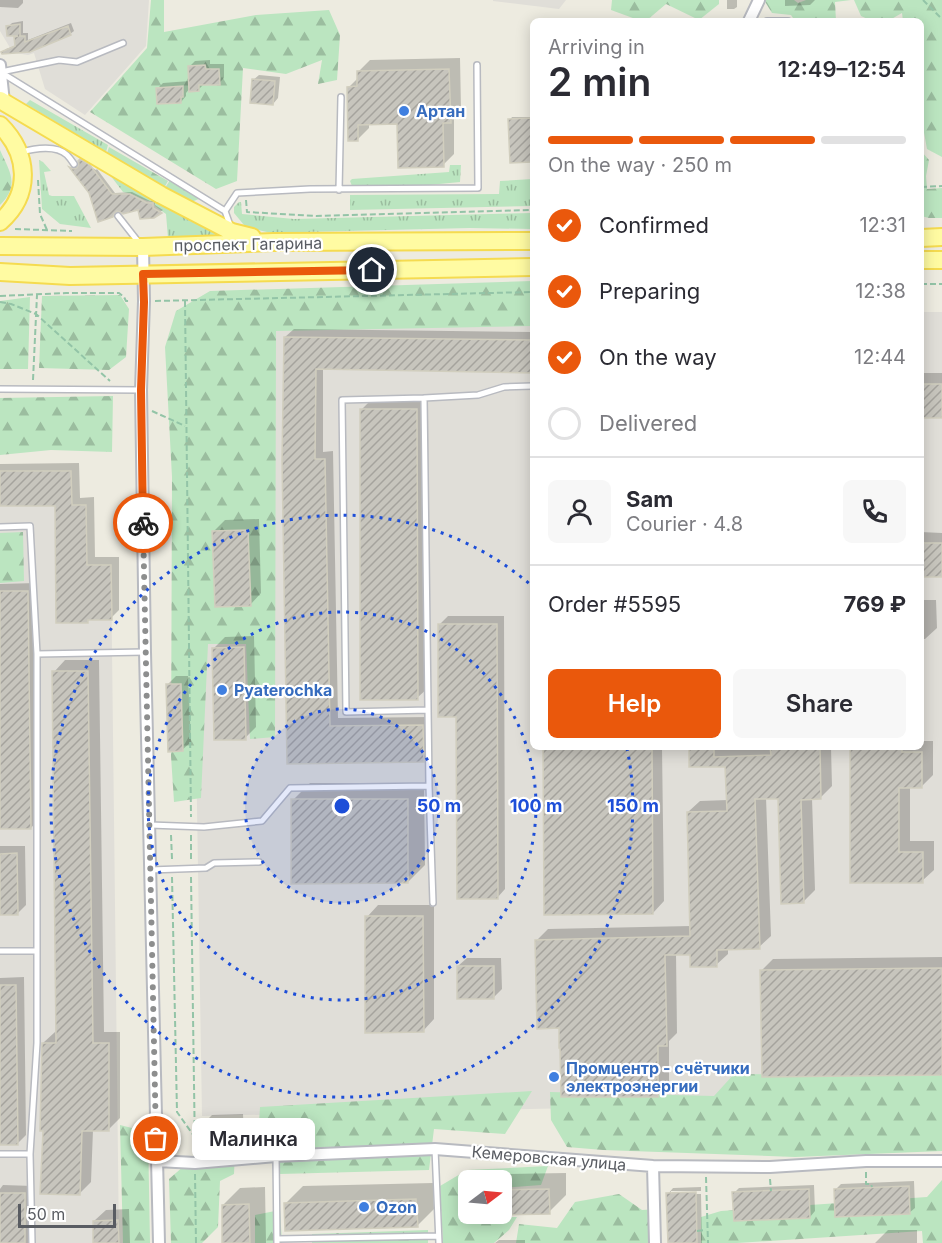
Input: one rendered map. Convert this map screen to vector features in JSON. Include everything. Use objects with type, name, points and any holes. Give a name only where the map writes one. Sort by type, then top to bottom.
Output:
[{"type":"main road","points":[[1,103],[29,116],[69,148],[232,232],[273,242]]},
{"type":"main road","points":[[0,126],[9,134],[19,153],[22,171],[22,188],[17,202],[8,214],[5,225]]},
{"type":"main road","points":[[924,238],[942,237]]},
{"type":"main road","name":"проспект Гагарина","points":[[0,246],[143,247],[273,242],[530,241]]},
{"type":"main road","points":[[924,260],[942,260]]},
{"type":"main road","name":"проспект Гагарина","points":[[0,272],[70,276],[530,267]]},
{"type":"street","points":[[750,18],[759,0]]},
{"type":"street","points":[[1,68],[1,103]]},
{"type":"street","points":[[143,247],[141,406],[159,1243]]},
{"type":"street","name":"Кемеровская улица","points":[[157,1161],[195,1163],[276,1156],[435,1149],[706,1168],[866,1161],[942,1161]]},
{"type":"street","points":[[653,1166],[655,1243]]},
{"type":"lane","points":[[1,68],[59,60],[76,62],[123,43]]},
{"type":"lane","points":[[225,211],[237,193],[310,189],[478,188],[477,65]]},
{"type":"lane","points":[[1,68],[225,211],[232,232]]},
{"type":"lane","points":[[339,190],[341,97]]},
{"type":"lane","points":[[19,153],[33,149],[69,148],[74,164]]},
{"type":"lane","points":[[117,216],[143,247]]},
{"type":"lane","points":[[428,710],[346,712],[342,400],[478,395],[504,387],[530,386]]},
{"type":"lane","points":[[0,389],[141,390]]},
{"type":"lane","points":[[424,398],[429,786],[433,903]]},
{"type":"lane","points":[[0,527],[30,526],[37,654],[37,1043],[30,1154],[32,1243]]},
{"type":"lane","points":[[37,654],[146,652]]},
{"type":"lane","points":[[150,825],[204,827],[262,821],[290,788],[429,786]]},
{"type":"lane","points":[[150,870],[206,868],[214,863],[259,862]]},
{"type":"lane","points":[[0,951],[37,951]]},
{"type":"lane","points":[[276,1156],[277,1241],[438,1240],[435,1149]]},
{"type":"lane","points":[[0,1154],[30,1154]]},
{"type":"path","points":[[923,0],[942,19]]},
{"type":"path","points":[[924,187],[942,186]]},
{"type":"path","points":[[234,197],[246,198],[247,212],[316,216],[530,210]]},
{"type":"path","points":[[5,225],[80,231]]},
{"type":"path","points":[[924,284],[942,284]]},
{"type":"path","points":[[0,296],[119,293],[126,301],[144,302],[530,292]]},
{"type":"path","points":[[33,388],[37,294]]},
{"type":"path","points":[[185,301],[196,1243]]},
{"type":"path","points":[[0,302],[36,314],[120,389]]},
{"type":"path","points":[[141,406],[186,426]]},
{"type":"path","points":[[171,826],[177,1112],[195,1137]]},
{"type":"path","points":[[706,1168],[708,1243]]},
{"type":"path","points":[[866,1184],[872,1184],[872,1187]]},
{"type":"path","points":[[697,1231],[707,1230]]},
{"type":"shaded area","points":[[0,0],[149,0],[146,46],[85,115],[45,89],[34,53],[28,55],[12,51],[0,31]]},
{"type":"shaded area","points":[[493,0],[566,0],[559,9]]},
{"type":"shaded area","points":[[189,311],[530,311],[530,750],[924,750],[924,312],[942,312],[942,1100],[202,1116]]},
{"type":"shaded area","points":[[0,471],[71,471],[72,505],[86,505],[87,565],[111,565],[119,1243],[0,1243]]},
{"type":"green space","points":[[151,0],[164,0],[164,32],[256,15],[329,10],[340,35],[337,80],[318,84],[322,60],[286,74],[243,68],[237,181],[216,189],[90,112],[147,48]]},
{"type":"green space","points":[[612,0],[719,0],[719,4],[702,18],[695,18],[666,4],[650,18],[633,18],[611,10]]},
{"type":"green space","points":[[764,0],[794,0],[798,3],[806,0],[851,0],[835,2],[836,18],[793,18],[791,15],[772,13]]},
{"type":"green space","points":[[854,0],[942,0],[942,157],[927,149],[924,132],[924,18],[903,18],[902,13],[893,18],[861,16]]},
{"type":"green space","points":[[30,100],[108,145],[106,152],[26,104]]},
{"type":"green space","points":[[109,147],[168,181],[164,188],[107,153]]},
{"type":"green space","points":[[0,150],[10,172],[11,185],[10,191],[0,205]]},
{"type":"green space","points":[[924,154],[929,160],[926,176],[927,189],[942,188],[942,218],[924,217]]},
{"type":"green space","points":[[39,160],[51,171],[44,172],[49,195],[74,196],[91,228],[60,224],[42,209]]},
{"type":"green space","points":[[450,165],[461,165],[460,182],[429,185],[352,186],[350,181],[352,179],[449,172]]},
{"type":"green space","points":[[110,175],[226,237],[168,238],[166,214],[155,206],[154,202],[123,192]]},
{"type":"green space","points":[[530,179],[530,206],[350,210],[350,195],[499,194],[500,181]]},
{"type":"green space","points":[[170,180],[199,199],[191,202],[165,188]]},
{"type":"green space","points":[[241,202],[242,214],[294,219],[530,213],[530,229],[267,232],[244,225],[234,213],[234,207]]},
{"type":"green space","points":[[530,281],[530,326],[276,331],[275,737],[250,739],[246,644],[208,644],[201,798],[174,802],[171,756],[172,477],[165,347],[176,311],[210,291]]},
{"type":"green space","points":[[120,295],[129,309],[126,357],[109,370],[39,368],[42,296]]},
{"type":"green space","points":[[30,297],[28,369],[0,369],[0,301]]},
{"type":"green space","points":[[113,396],[112,452],[51,450],[0,455],[0,398]]},
{"type":"green space","points":[[23,532],[24,581],[0,583],[0,533]]},
{"type":"green space","points":[[734,1074],[942,1075],[942,1151],[795,1157],[603,1150],[567,1147],[551,1120],[550,1092],[714,1096]]},
{"type":"green space","points":[[532,1091],[505,1134],[434,1129],[429,1170],[280,1174],[275,1143],[258,1138],[260,1107]]},
{"type":"green space","points":[[120,1125],[148,1132],[150,1243],[123,1243]]},
{"type":"green space","points":[[200,1152],[235,1152],[234,1174],[220,1181],[218,1227],[202,1243],[171,1243],[169,1179]]},
{"type":"green space","points":[[548,1166],[541,1185],[512,1187],[512,1170],[467,1170]]},
{"type":"green space","points":[[458,1175],[458,1224],[512,1224],[512,1217],[517,1217],[509,1230],[494,1243],[443,1243],[440,1186]]},
{"type":"green space","points":[[942,1180],[942,1243],[923,1243],[922,1231],[737,1243],[701,1243],[701,1217],[721,1211],[927,1197]]},
{"type":"green space","points":[[619,1194],[642,1210],[660,1209],[661,1243],[516,1243],[519,1224],[557,1228],[575,1202]]},
{"type":"green space","points":[[280,1210],[282,1243],[255,1243],[255,1215]]},
{"type":"green space","points":[[428,1230],[428,1243],[312,1243],[312,1234]]},
{"type":"building","points":[[20,24],[20,36],[25,36],[25,42],[68,26],[71,35],[30,52],[2,54],[1,52],[15,46],[14,37],[18,36],[7,36],[6,26]]},
{"type":"building","points":[[205,65],[206,69],[219,69],[220,85],[199,85],[199,91],[189,92],[188,66]]},
{"type":"building","points":[[449,69],[451,123],[443,123],[444,167],[398,168],[397,124],[358,125],[358,141],[348,141],[347,87],[357,86],[357,71]]},
{"type":"building","points":[[252,79],[275,81],[273,105],[250,103]]},
{"type":"building","points":[[183,86],[181,103],[157,104],[156,88]]},
{"type":"building","points":[[530,118],[530,162],[510,163],[508,119]]},
{"type":"building","points":[[80,159],[90,165],[112,194],[130,194],[147,203],[153,203],[153,208],[162,213],[154,218],[140,219],[138,210],[123,214],[117,211],[113,217],[98,222],[89,193],[69,167],[77,168]]},
{"type":"building","points":[[284,337],[530,340],[530,373],[316,369],[315,459],[325,459],[330,726],[423,725],[424,762],[287,764],[282,460]]},
{"type":"building","points":[[924,384],[942,384],[942,418],[924,418]]},
{"type":"building","points":[[360,409],[417,409],[418,700],[360,700]]},
{"type":"building","points":[[0,471],[71,471],[72,505],[86,505],[87,565],[111,565],[112,620],[56,623],[55,506],[0,506]]},
{"type":"building","points":[[248,530],[251,606],[215,607],[212,531]]},
{"type":"building","points":[[924,543],[942,543],[942,577],[924,577]]},
{"type":"building","points":[[0,591],[28,591],[31,829],[0,829]]},
{"type":"building","points":[[438,624],[497,624],[498,899],[457,899],[456,717],[438,717]]},
{"type":"building","points":[[244,647],[246,740],[214,740],[212,648]]},
{"type":"building","points":[[52,671],[88,671],[93,1043],[109,1043],[109,1131],[82,1131],[80,1195],[40,1194],[43,1131],[40,1131],[42,1043],[56,1043]]},
{"type":"building","points":[[166,684],[181,684],[183,751],[168,752]]},
{"type":"building","points":[[543,750],[652,750],[653,914],[544,915]]},
{"type":"building","points":[[689,750],[714,750],[714,757],[771,755],[770,750],[820,750],[821,799],[801,800],[804,903],[781,904],[778,799],[755,799],[760,949],[717,950],[717,967],[690,967],[690,955],[665,955],[667,1046],[658,1046],[658,1097],[561,1097],[559,1028],[537,1029],[535,940],[690,936],[687,812],[727,811],[725,767],[689,767]]},
{"type":"building","points":[[850,750],[922,752],[922,788],[899,788],[899,852],[923,852],[923,883],[850,883]]},
{"type":"building","points":[[291,799],[408,799],[408,883],[291,884]]},
{"type":"building","points":[[17,853],[18,915],[0,915],[0,854]]},
{"type":"building","points":[[365,916],[423,916],[424,1032],[365,1033]]},
{"type":"building","points":[[457,966],[494,966],[494,999],[457,999]]},
{"type":"building","points":[[942,968],[942,1075],[762,1077],[760,970]]},
{"type":"building","points":[[0,985],[16,985],[18,1145],[0,1145]]},
{"type":"building","points":[[235,1121],[237,1148],[212,1148],[203,1140],[202,1123]]},
{"type":"building","points":[[909,1186],[910,1214],[835,1217],[834,1189]]},
{"type":"building","points":[[549,1189],[550,1214],[512,1215],[512,1190]]},
{"type":"building","points":[[809,1189],[810,1218],[734,1221],[732,1192]]},
{"type":"building","points":[[696,1192],[697,1243],[668,1243],[666,1193]]},
{"type":"building","points":[[0,1193],[25,1193],[25,1243],[0,1243]]},
{"type":"building","points":[[416,1199],[418,1227],[285,1231],[284,1203]]},
{"type":"building","points":[[249,1204],[250,1243],[222,1243],[222,1205]]},
{"type":"building","points":[[118,1220],[119,1243],[93,1243],[93,1221]]},
{"type":"way so far","points":[[143,523],[156,1139]]},
{"type":"place","name":"Артан","points":[[404,111]]},
{"type":"place","name":"Pyaterochka","points":[[222,690]]},
{"type":"place","name":"Промцентр - счётчики электроэнергии","points":[[554,1077]]},
{"type":"place","name":"Малинка","points":[[156,1139]]},
{"type":"place","name":"Ozon","points":[[364,1207]]},
{"type":"route","points":[[143,523],[141,390],[143,274],[372,270]]}]
